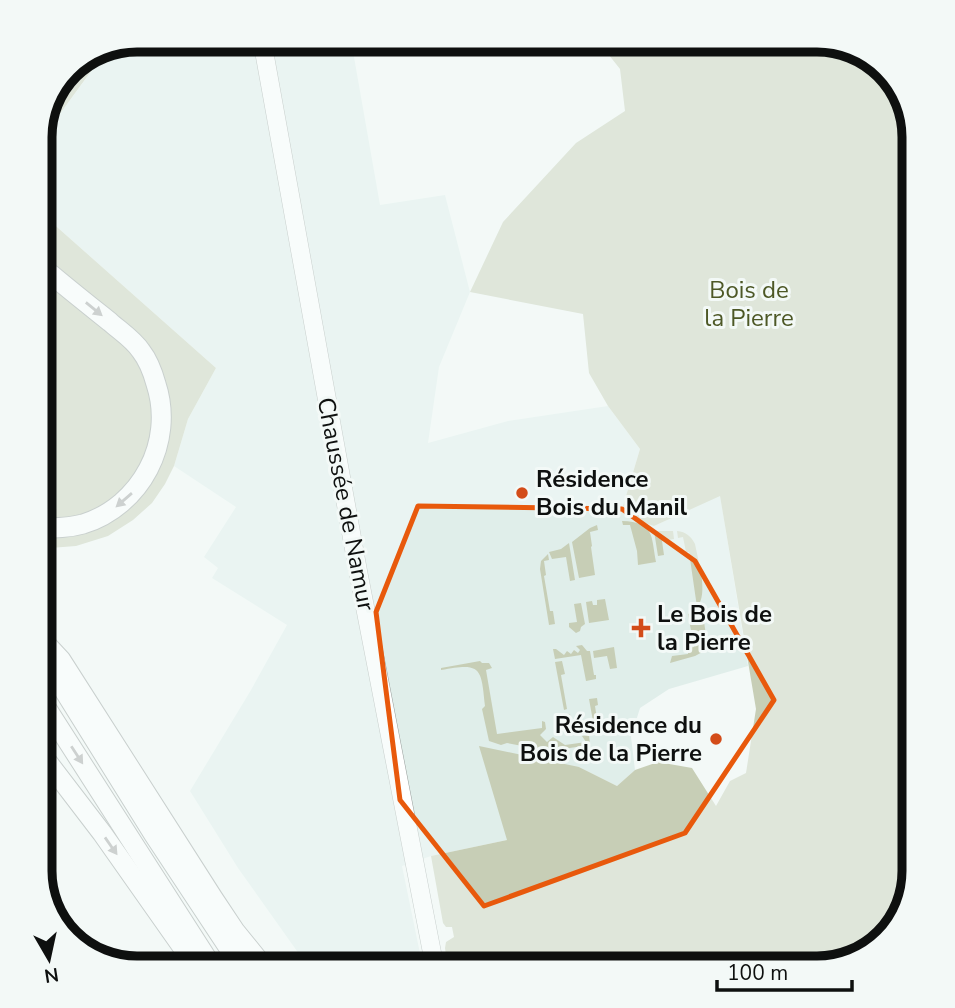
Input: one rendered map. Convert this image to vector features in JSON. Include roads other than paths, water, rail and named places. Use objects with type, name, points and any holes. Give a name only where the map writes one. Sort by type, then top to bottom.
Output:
[{"type":"highway","points":[[52,528],[83,524],[107,513],[126,499],[141,483],[152,465],[161,431],[162,412],[152,370],[141,351],[53,276]]},
{"type":"highway","points":[[52,652],[61,660],[213,898],[255,956]]},
{"type":"highway","points":[[52,659],[171,861],[234,956]]},
{"type":"highway","points":[[52,717],[205,956]]},
{"type":"highway","points":[[52,768],[102,833],[189,956]]},
{"type":"main road","name":"Chaussée de Namur","points":[[264,52],[358,571],[433,956]]},
{"type":"place","name":"Résidence Bois du Manil","points":[[522,493]]},
{"type":"place","name":"Le Bois de la Pierre","points":[[641,628]]},
{"type":"place","name":"Résidence du Bois de la Pierre","points":[[716,739]]},
{"type":"park label","name":"Bois de la Pierre","points":[[749,304]]}]
